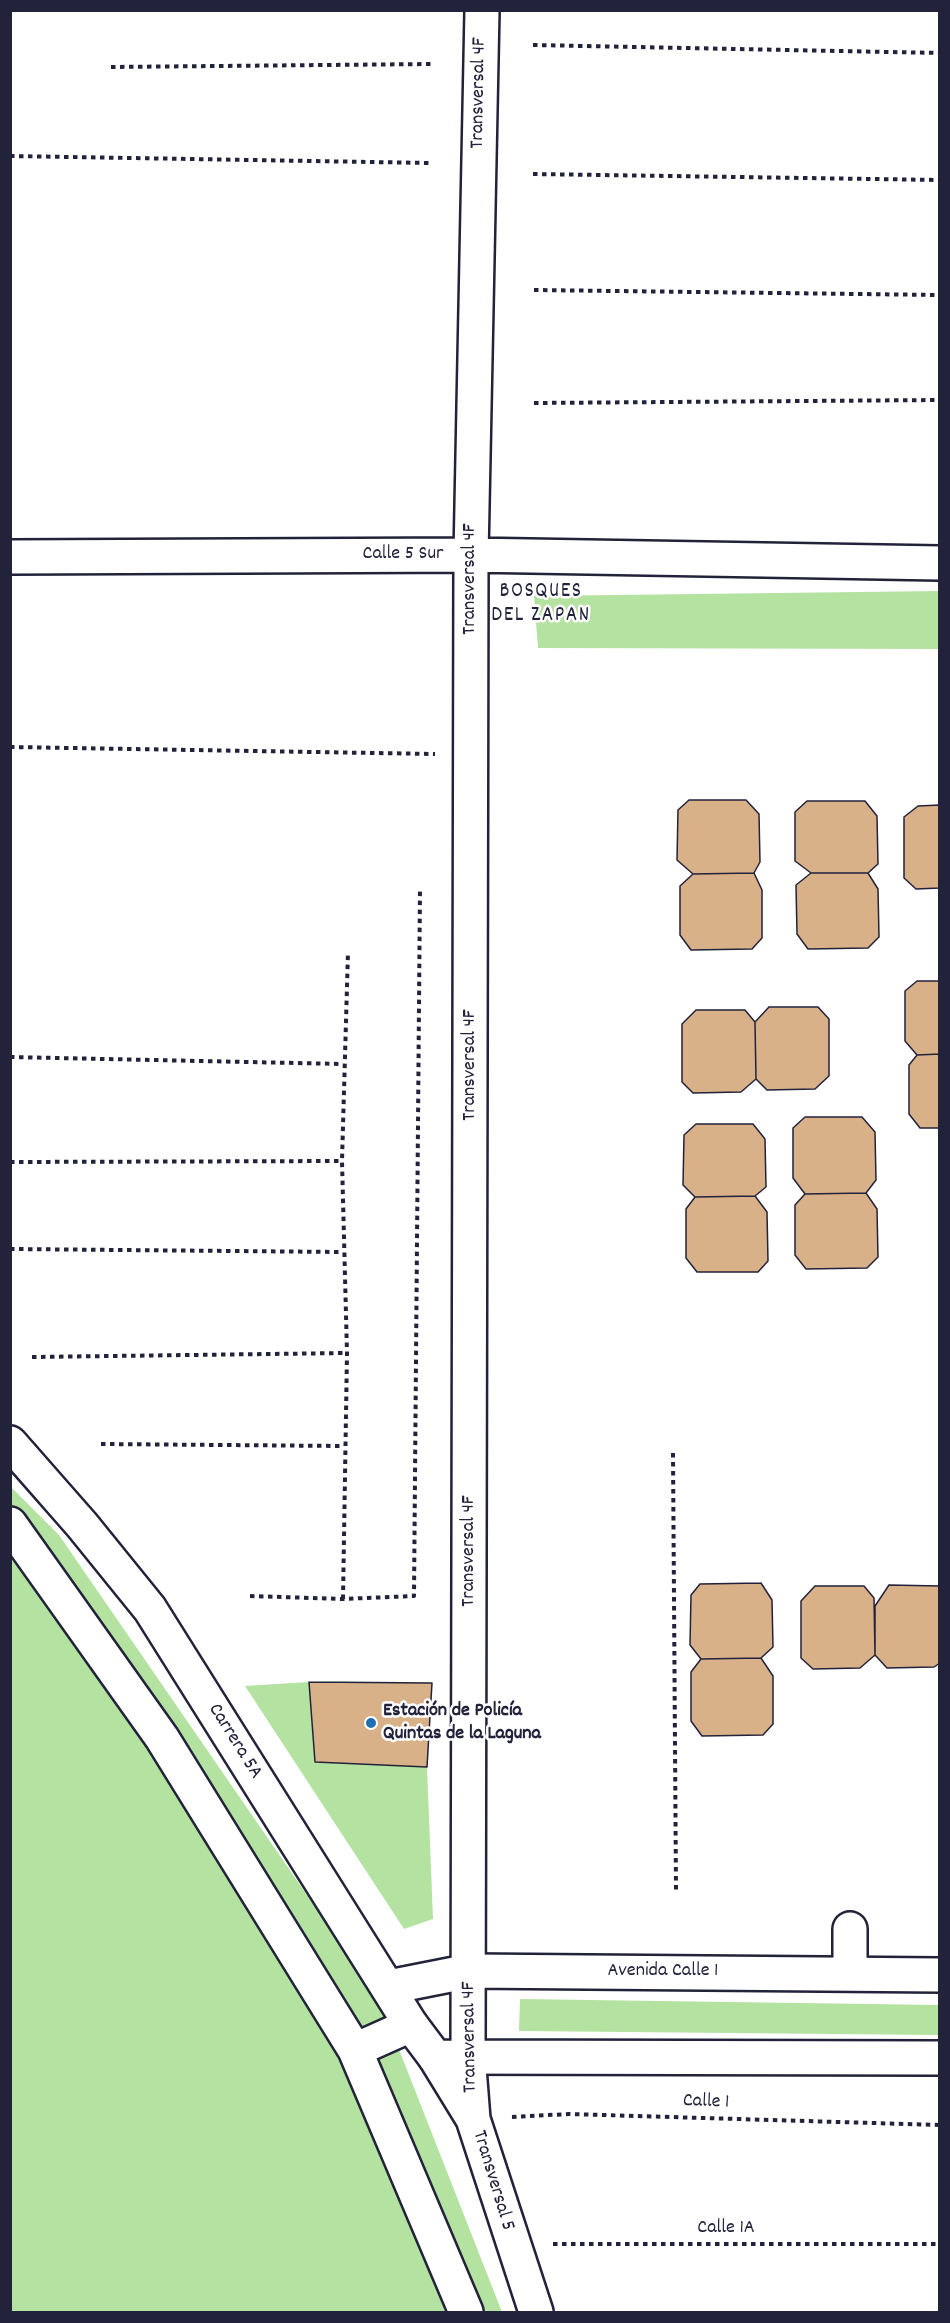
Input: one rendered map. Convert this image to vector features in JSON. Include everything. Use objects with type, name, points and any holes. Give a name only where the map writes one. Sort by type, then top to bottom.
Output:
[{"type":"street","name":"Transversal 4F","points":[[473,2119],[468,2055],[470,1971],[471,555],[482,10]]},
{"type":"street","name":"Calle 5 Sur","points":[[10,557],[471,555],[939,563]]},
{"type":"street","name":"Carrera 5A","points":[[10,1443],[82,1525],[150,1609],[411,2025],[435,2056]]},
{"type":"street","points":[[10,1524],[162,1738],[355,2050],[466,2313]]},
{"type":"street","points":[[850,1929],[850,1973]]},
{"type":"street","name":"Avenida Calle 1","points":[[389,1987],[470,1971],[939,1975]]},
{"type":"street","points":[[355,2050],[411,2025]]},
{"type":"street","points":[[435,2056],[939,2058]]},
{"type":"street","name":"Transversal 5","points":[[435,2056],[473,2119],[536,2313]]},
{"type":"path","points":[[533,45],[939,53]]},
{"type":"path","points":[[111,67],[432,64]]},
{"type":"path","points":[[10,156],[430,163]]},
{"type":"path","points":[[533,174],[939,180]]},
{"type":"path","points":[[534,290],[939,295]]},
{"type":"path","points":[[534,403],[939,400]]},
{"type":"path","points":[[10,747],[439,754]]},
{"type":"path","points":[[250,1596],[343,1599],[414,1596],[420,888]]},
{"type":"path","points":[[343,1599],[346,1353],[342,1161],[348,952]]},
{"type":"path","points":[[10,1057],[343,1064]]},
{"type":"path","points":[[10,1162],[342,1161]]},
{"type":"path","points":[[10,1249],[343,1252]]},
{"type":"path","points":[[32,1357],[346,1353]]},
{"type":"path","points":[[101,1444],[344,1446]]},
{"type":"path","points":[[673,1453],[676,1891]]},
{"type":"path","name":"Calle 1","points":[[473,2119],[569,2114],[939,2125]]},
{"type":"path","name":"Calle 1A","points":[[512,2244],[939,2244]]},
{"type":"green space","points":[[939,591],[939,649],[538,648],[534,596]]},
{"type":"green space","points":[[10,1486],[59,1535],[380,2001],[502,2312],[11,2312]]},
{"type":"green space","points":[[309,1682],[315,1762],[427,1767],[433,1919],[404,1929],[245,1686]]},
{"type":"green space","points":[[520,1999],[939,2005],[939,2035],[519,2031]]},
{"type":"building","points":[[689,800],[746,800],[759,814],[760,862],[754,873],[693,874],[677,860],[678,810]]},
{"type":"building","points":[[807,801],[865,801],[877,816],[878,864],[868,873],[811,873],[795,861],[795,812]]},
{"type":"building","points":[[940,805],[940,888],[916,889],[904,878],[904,817],[918,806]]},
{"type":"building","points":[[754,873],[762,890],[762,938],[752,949],[691,950],[680,935],[680,886],[693,874]]},
{"type":"building","points":[[811,873],[868,873],[878,889],[879,937],[868,948],[808,949],[797,934],[796,885]]},
{"type":"building","points":[[917,981],[940,981],[940,1054],[917,1055],[905,1041],[905,991]]},
{"type":"building","points":[[769,1007],[818,1007],[829,1019],[829,1076],[815,1089],[767,1090],[756,1079],[755,1022]]},
{"type":"building","points":[[696,1010],[745,1010],[755,1022],[756,1079],[741,1092],[693,1093],[682,1082],[682,1024]]},
{"type":"building","points":[[940,1054],[940,1128],[920,1128],[909,1114],[909,1065],[917,1055]]},
{"type":"building","points":[[805,1117],[862,1117],[875,1132],[876,1180],[866,1193],[805,1194],[793,1178],[793,1128]]},
{"type":"building","points":[[696,1124],[753,1124],[765,1139],[766,1187],[755,1196],[695,1197],[683,1185],[684,1135]]},
{"type":"building","points":[[866,1193],[877,1209],[878,1257],[867,1268],[806,1269],[795,1255],[795,1205],[805,1194]]},
{"type":"building","points":[[755,1196],[767,1212],[768,1261],[758,1272],[697,1272],[686,1258],[686,1209],[695,1197]]},
{"type":"building","points":[[761,1583],[772,1600],[773,1647],[761,1658],[701,1659],[690,1645],[691,1595],[700,1584]]},
{"type":"building","points":[[889,1585],[940,1586],[940,1663],[934,1667],[887,1668],[875,1655],[875,1606]]},
{"type":"building","points":[[815,1586],[864,1586],[874,1598],[875,1655],[860,1668],[813,1669],[801,1658],[801,1601]]},
{"type":"building","points":[[761,1658],[773,1676],[773,1724],[763,1735],[702,1736],[691,1721],[691,1672],[701,1659]]},
{"type":"building","name":"Estación de Policía Quintas de la Laguna","points":[[309,1682],[432,1683],[427,1767],[315,1762]]},
{"type":"place","name":"Estación de Policía Quintas de la Laguna","points":[[371,1723]]},
{"type":"district","name":"BOSQUES DEL ZAPAN","points":[[541,605]]}]
